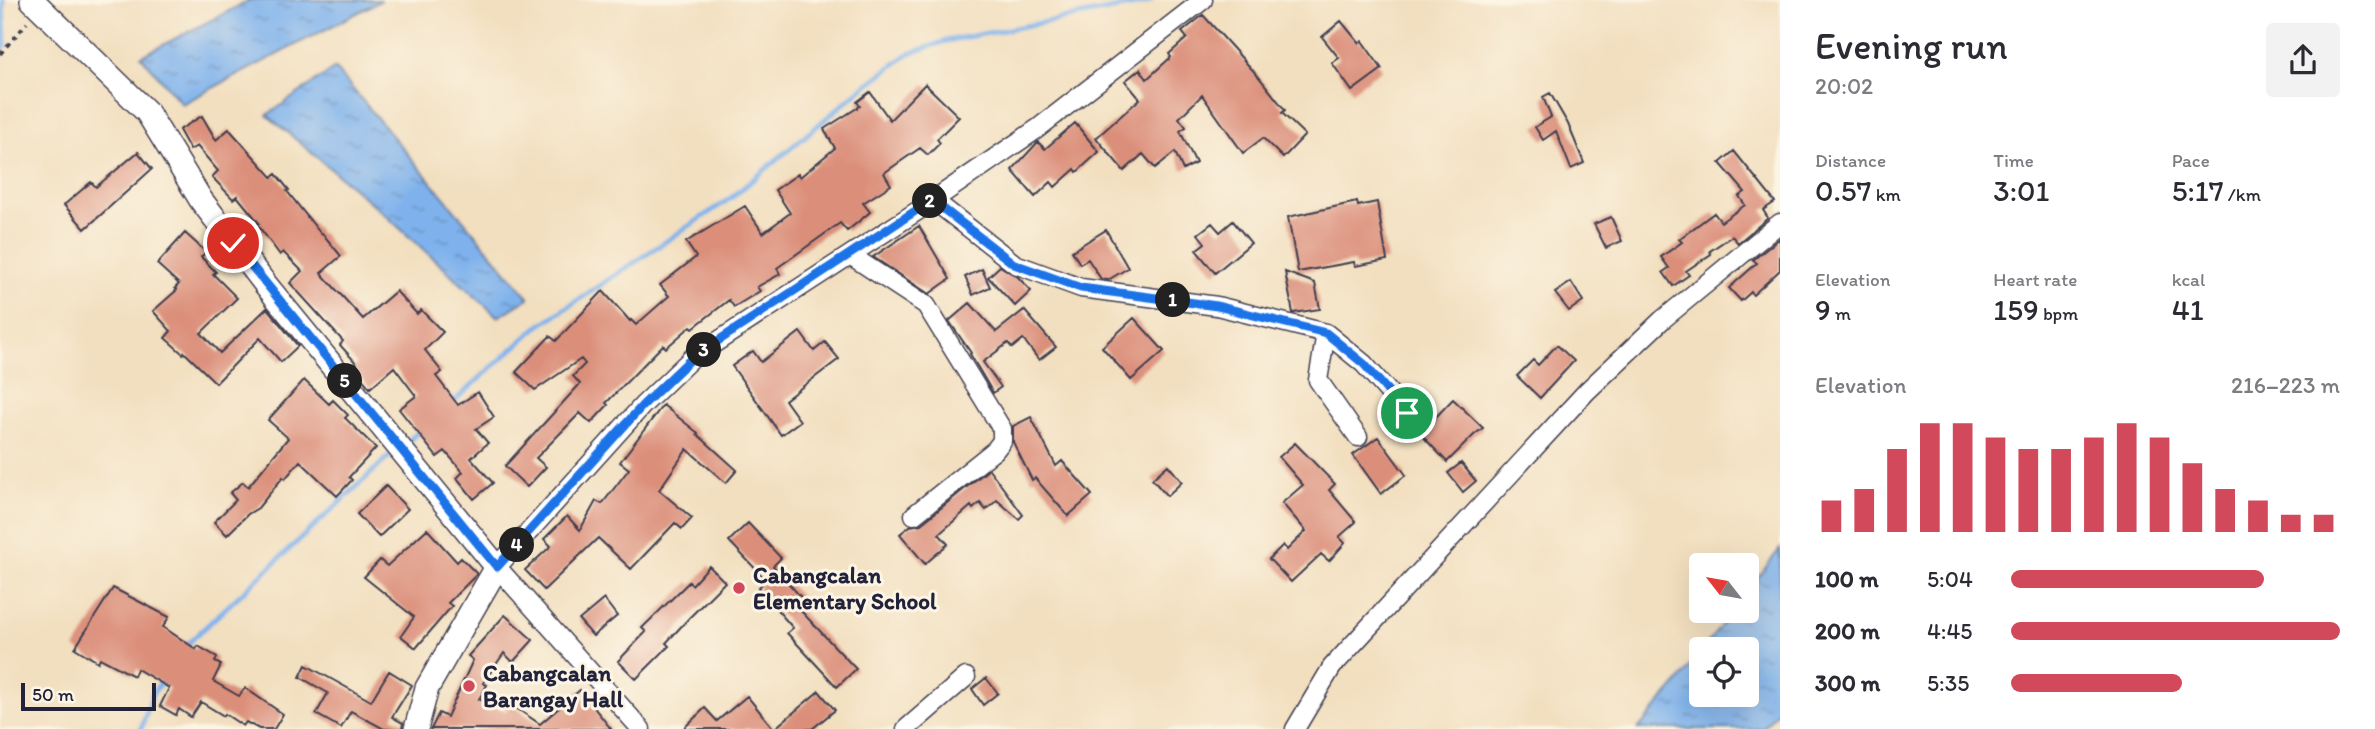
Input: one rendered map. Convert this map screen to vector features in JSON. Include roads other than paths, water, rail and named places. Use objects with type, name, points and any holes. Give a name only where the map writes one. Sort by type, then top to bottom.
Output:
[{"type":"street","points":[[416,729],[427,688],[497,567],[643,405],[692,358],[1037,129],[1203,0]]},
{"type":"street","points":[[36,4],[147,112],[201,200],[233,243],[497,567],[641,729]]},
{"type":"street","points":[[932,200],[1014,264],[1081,288],[1217,306],[1326,333],[1364,364],[1407,413]]},
{"type":"street","points":[[1295,729],[1332,667],[1587,391],[1662,320],[1780,223]]},
{"type":"street","points":[[850,255],[926,305],[1002,429],[1002,441],[995,450],[914,515]]},
{"type":"street","points":[[1326,333],[1318,380],[1358,437]]},
{"type":"street","points":[[906,729],[967,677]]},
{"type":"water","points":[[250,0],[382,0],[182,104],[141,56]]},
{"type":"water","points":[[335,68],[529,298],[498,317],[383,213],[267,115]]},
{"type":"water","points":[[1780,549],[1780,709],[1762,729],[1638,729],[1689,668],[1689,707],[1759,707],[1759,637],[1712,637],[1723,623],[1759,623],[1759,576]]},
{"type":"waterway","points":[[0,47],[5,46],[3,0]]},
{"type":"waterway","points":[[451,404],[536,328],[731,198],[860,90],[908,54],[946,41],[1151,0]]},
{"type":"waterway","points":[[407,442],[422,429]]},
{"type":"waterway","points":[[185,646],[395,451]]},
{"type":"waterway","points":[[141,729],[152,695],[164,677]]},
{"type":"place","name":"Cabangcalan Elementary School","points":[[739,588]]},
{"type":"place","name":"Cabangcalan Barangay Hall","points":[[469,686]]}]
